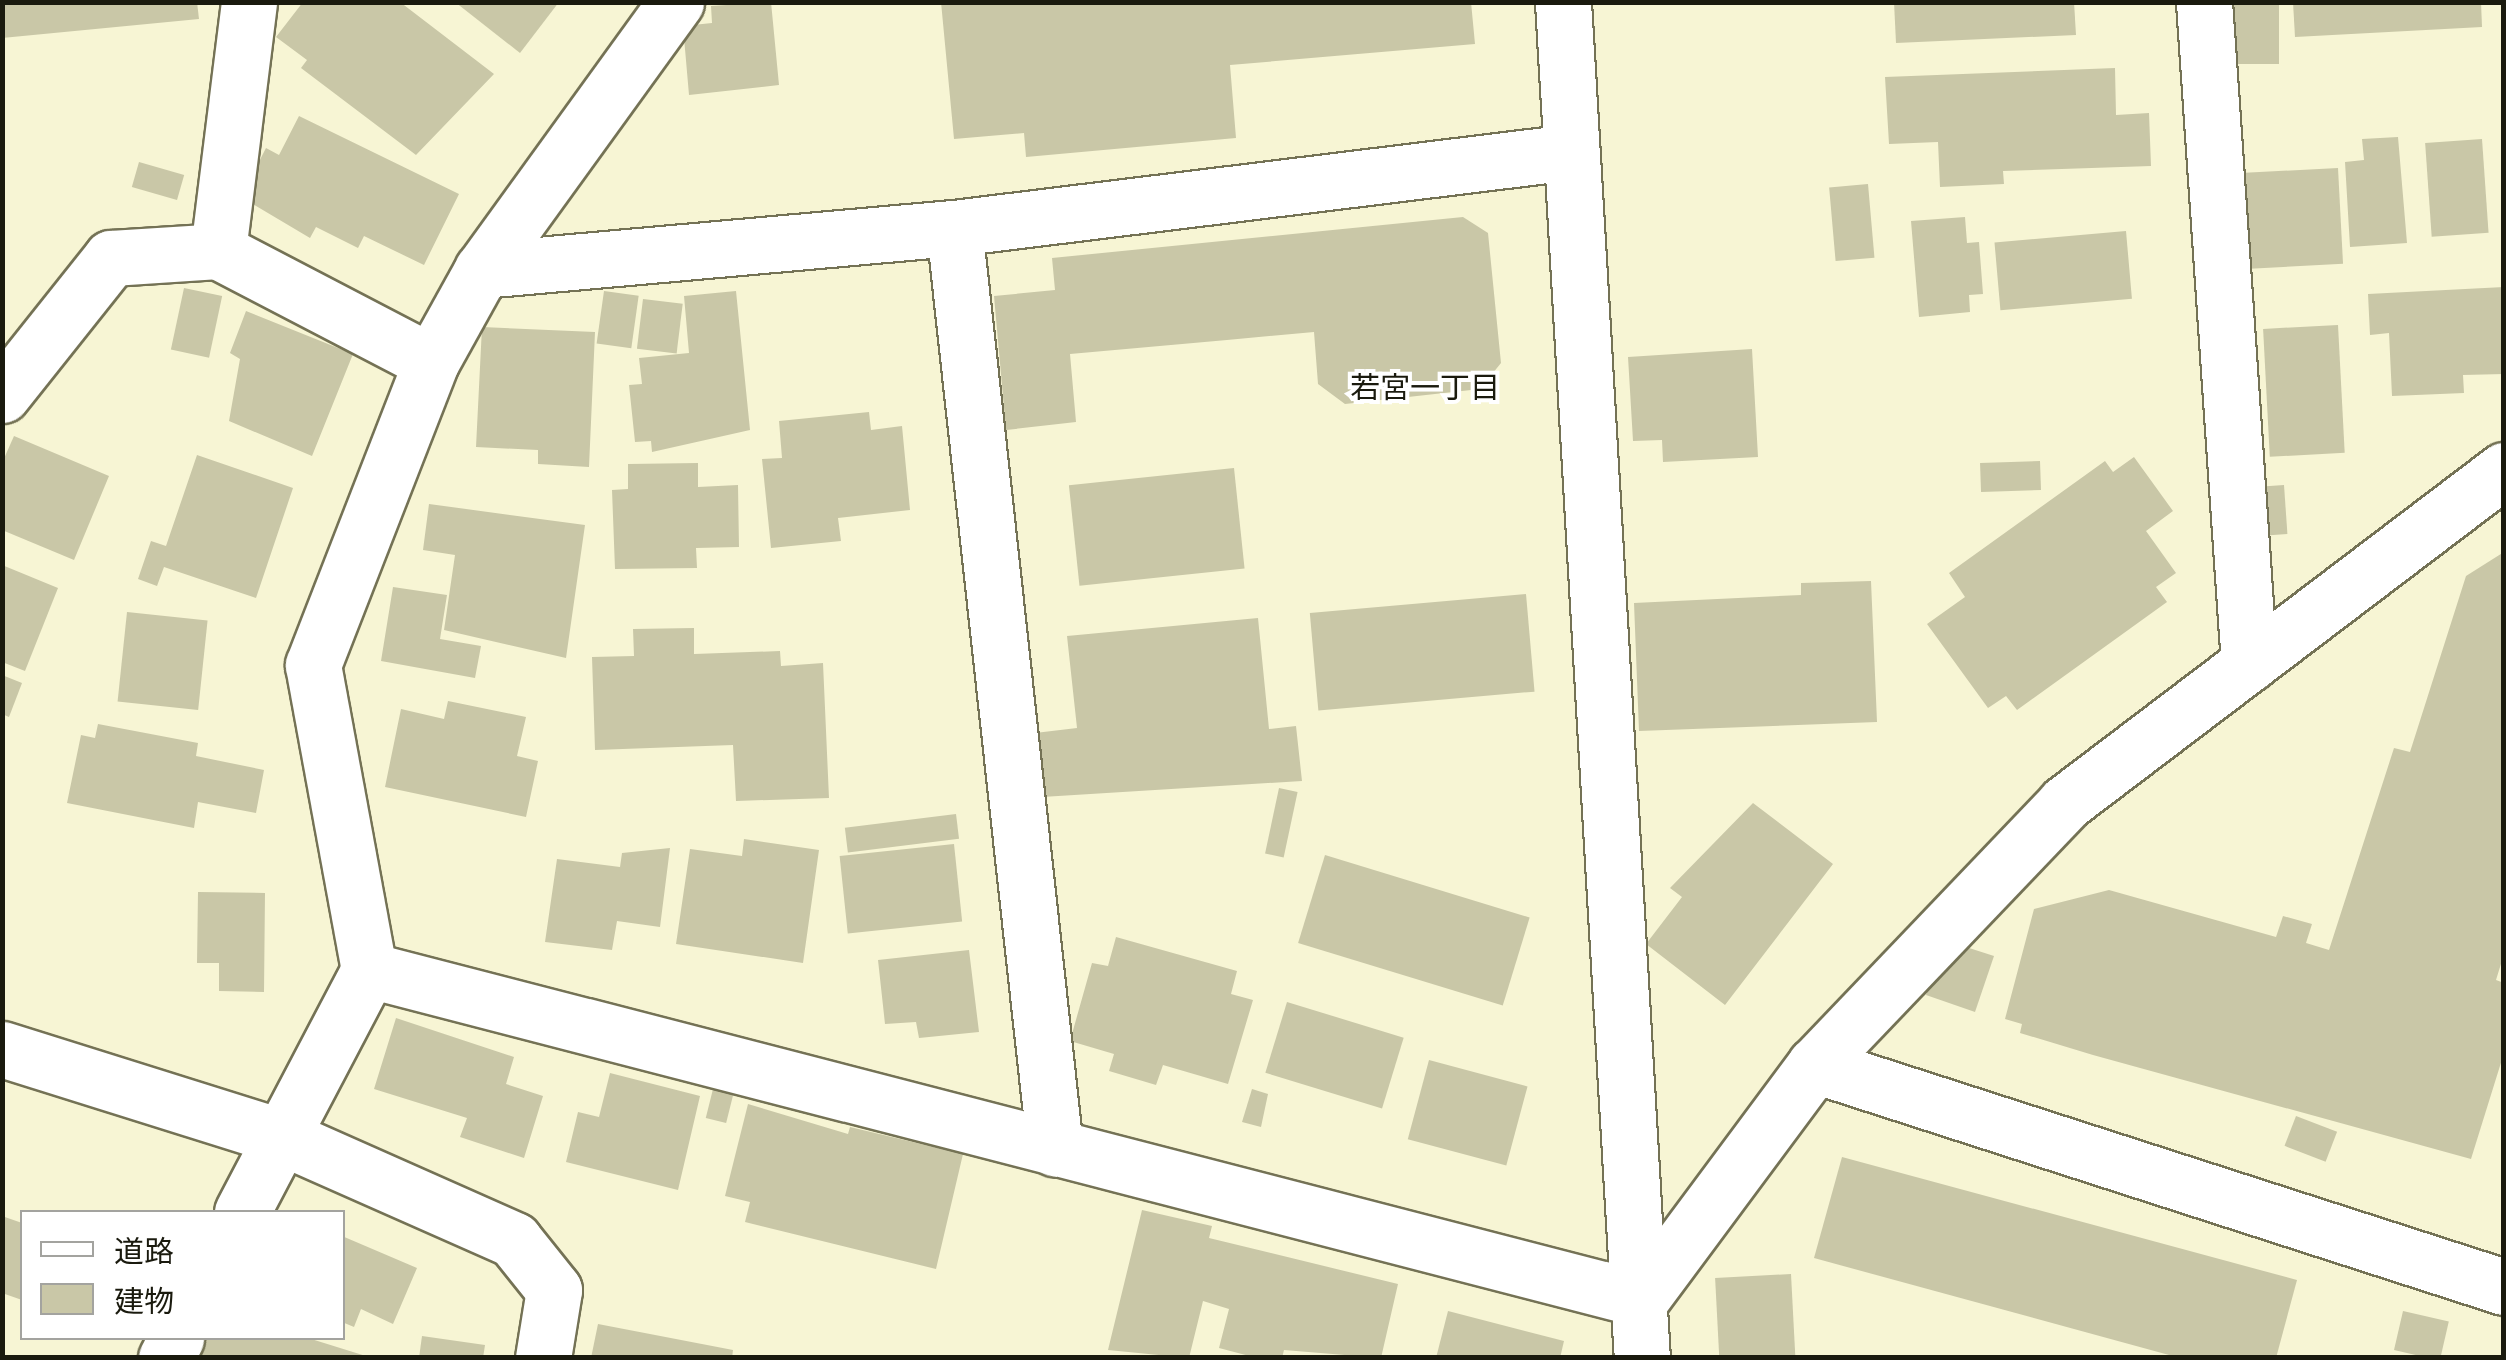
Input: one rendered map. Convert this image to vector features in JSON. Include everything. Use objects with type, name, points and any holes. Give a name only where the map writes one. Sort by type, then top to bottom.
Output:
[{"type":"street","points":[[218,250],[248,2]]},
{"type":"street","points":[[243,1210],[370,970],[312,665],[432,362],[482,270],[676,2]]},
{"type":"street","points":[[1563,2],[1642,1299],[1642,1358]]},
{"type":"street","points":[[2204,2],[2250,664]]},
{"type":"street","points":[[482,270],[954,228],[1570,152]]},
{"type":"street","points":[[954,228],[1055,1148]]},
{"type":"street","points":[[2,395],[111,258],[218,250],[432,362]]},
{"type":"street","points":[[1642,1299],[1815,1065],[2066,803],[2504,470]]},
{"type":"street","points":[[370,970],[1642,1299]]},
{"type":"street","points":[[2,1049],[282,1137],[514,1240],[554,1290],[542,1358]]},
{"type":"street","points":[[1815,1065],[2504,1287]]},
{"type":"building","points":[[2,2],[197,2],[199,19],[2,38]]},
{"type":"building","points":[[303,2],[400,2],[494,74],[416,155],[301,68],[307,60],[276,37]]},
{"type":"building","points":[[455,2],[559,2],[520,53]]},
{"type":"building","points":[[771,2],[779,85],[689,95],[683,26],[712,23],[711,6]]},
{"type":"building","points":[[941,2],[1471,2],[1475,44],[1230,65],[1236,138],[1026,157],[1024,133],[954,139]]},
{"type":"building","points":[[1894,2],[2074,2],[2076,35],[1896,43]]},
{"type":"building","points":[[2222,2],[2279,2],[2279,64],[2222,64]]},
{"type":"building","points":[[2293,2],[2481,2],[2482,27],[2295,37]]},
{"type":"building","points":[[2115,68],[2116,115],[2149,113],[2151,166],[2003,171],[2004,184],[1940,187],[1938,142],[1889,144],[1885,77]]},
{"type":"building","points":[[299,116],[459,194],[424,265],[364,236],[358,248],[316,227],[310,238],[241,197],[266,148],[279,155]]},
{"type":"building","points":[[2398,137],[2407,243],[2350,247],[2345,162],[2364,160],[2362,139]]},
{"type":"building","points":[[2482,139],[2489,233],[2432,237],[2425,143]]},
{"type":"building","points":[[139,162],[184,175],[177,200],[132,187]]},
{"type":"building","points":[[2338,168],[2343,264],[2250,269],[2245,173]]},
{"type":"building","points":[[1868,184],[1874,258],[1836,261],[1829,187]]},
{"type":"building","points":[[1463,217],[1488,233],[1501,363],[1480,389],[1345,404],[1318,384],[1314,332],[1070,354],[1076,422],[1006,430],[994,296],[1055,290],[1052,258]]},
{"type":"building","points":[[1965,217],[1967,243],[1979,242],[1983,294],[1969,295],[1970,312],[1919,317],[1911,221]]},
{"type":"building","points":[[2126,231],[2132,299],[2000,310],[1995,243]]},
{"type":"building","points":[[2504,287],[2504,374],[2463,375],[2464,393],[2392,396],[2389,333],[2370,335],[2368,294]]},
{"type":"building","points":[[184,288],[222,296],[209,358],[171,350]]},
{"type":"building","points":[[604,291],[639,296],[631,348],[597,343]]},
{"type":"building","points":[[736,291],[750,430],[652,452],[651,441],[635,442],[629,385],[642,384],[639,358],[689,353],[684,296]]},
{"type":"building","points":[[643,299],[683,304],[677,354],[637,349]]},
{"type":"building","points":[[246,311],[353,354],[312,456],[229,421],[240,359],[230,353]]},
{"type":"building","points":[[2338,325],[2345,453],[2270,457],[2263,329]]},
{"type":"building","points":[[482,327],[595,332],[589,467],[538,464],[538,450],[476,447]]},
{"type":"building","points":[[1752,349],[1758,457],[1663,462],[1662,440],[1633,441],[1628,357]]},
{"type":"building","points":[[869,412],[871,430],[902,426],[910,510],[838,518],[841,541],[771,548],[762,459],[782,458],[779,421]]},
{"type":"building","points":[[14,436],[109,476],[74,560],[2,530],[2,463]]},
{"type":"building","points":[[197,455],[293,488],[256,598],[164,567],[157,586],[138,579],[151,541],[166,546]]},
{"type":"building","points":[[2134,457],[2173,511],[2146,531],[2176,573],[2156,587],[2167,602],[2017,710],[2006,696],[1988,708],[1927,624],[1965,597],[1949,573],[2105,461],[2113,472]]},
{"type":"building","points":[[2040,461],[2041,490],[1981,492],[1980,463]]},
{"type":"building","points":[[698,463],[698,487],[738,485],[739,547],[696,548],[697,568],[615,569],[612,490],[628,489],[628,464]]},
{"type":"building","points":[[1234,468],[1245,568],[1079,586],[1069,485]]},
{"type":"building","points":[[2284,485],[2287,534],[2252,536],[2248,488]]},
{"type":"building","points":[[429,504],[585,525],[566,658],[444,630],[455,555],[423,550]]},
{"type":"building","points":[[2504,552],[2504,954],[2496,980],[2504,983],[2504,1053],[2471,1159],[2093,1055],[2020,1033],[2022,1024],[2005,1019],[2034,909],[2109,890],[2276,937],[2283,916],[2312,924],[2306,943],[2329,950],[2394,748],[2410,752],[2466,576]]},
{"type":"building","points":[[2,565],[58,588],[25,671],[2,662]]},
{"type":"building","points":[[1871,581],[1877,722],[1639,731],[1634,603],[1801,595],[1801,583]]},
{"type":"building","points":[[393,587],[447,595],[440,639],[481,646],[475,678],[381,661]]},
{"type":"building","points":[[1526,594],[1535,692],[1318,711],[1310,613]]},
{"type":"building","points":[[127,612],[208,620],[198,710],[118,702]]},
{"type":"building","points":[[1258,618],[1269,729],[1296,726],[1302,781],[1042,797],[1035,733],[1077,728],[1067,636]]},
{"type":"building","points":[[694,628],[694,654],[780,651],[781,666],[823,663],[829,798],[736,801],[733,745],[595,750],[592,657],[634,656],[633,629]]},
{"type":"building","points":[[2,675],[22,683],[9,717],[2,714]]},
{"type":"building","points":[[448,701],[526,717],[517,756],[538,761],[526,817],[385,787],[401,709],[444,719]]},
{"type":"building","points":[[98,724],[198,743],[196,756],[264,770],[256,813],[198,802],[194,828],[67,803],[81,735],[95,738]]},
{"type":"building","points":[[1279,788],[1298,792],[1284,857],[1265,854]]},
{"type":"building","points":[[1753,803],[1833,864],[1725,1005],[1646,944],[1682,897],[1670,888]]},
{"type":"building","points":[[956,814],[959,839],[848,852],[845,828]]},
{"type":"building","points":[[744,839],[819,850],[803,963],[676,944],[690,849],[742,856]]},
{"type":"building","points":[[954,844],[962,922],[848,934],[840,856]]},
{"type":"building","points":[[670,848],[660,927],[617,921],[612,950],[545,942],[557,859],[620,867],[622,853]]},
{"type":"building","points":[[1325,855],[1530,918],[1503,1006],[1298,943]]},
{"type":"building","points":[[198,892],[265,893],[264,992],[219,991],[219,963],[197,963]]},
{"type":"building","points":[[1116,937],[1237,971],[1231,994],[1253,1000],[1228,1084],[1163,1065],[1156,1085],[1109,1071],[1114,1054],[1070,1041],[1092,963],[1108,966]]},
{"type":"building","points":[[1966,947],[1994,956],[1975,1012],[1926,995],[1934,971]]},
{"type":"building","points":[[969,950],[979,1032],[919,1038],[916,1022],[885,1024],[878,960]]},
{"type":"building","points":[[1287,1002],[1404,1038],[1382,1108],[1265,1073]]},
{"type":"building","points":[[396,1018],[514,1057],[506,1084],[543,1096],[524,1158],[460,1137],[467,1118],[374,1089]]},
{"type":"building","points":[[1429,1060],[1528,1086],[1506,1166],[1408,1139]]},
{"type":"building","points":[[610,1073],[700,1096],[678,1190],[566,1162],[578,1112],[599,1117]]},
{"type":"building","points":[[714,1085],[734,1090],[726,1123],[706,1118]]},
{"type":"building","points":[[1252,1089],[1268,1094],[1261,1127],[1242,1122]]},
{"type":"building","points":[[748,1104],[848,1134],[850,1127],[963,1154],[936,1269],[745,1222],[750,1202],[725,1196]]},
{"type":"building","points":[[2296,1116],[2337,1132],[2326,1162],[2285,1146]]},
{"type":"building","points":[[1842,1157],[2297,1280],[2276,1358],[2180,1358],[1814,1258]]},
{"type":"building","points":[[1142,1210],[1212,1226],[1209,1238],[1398,1284],[1381,1358],[1284,1350],[1282,1358],[1257,1358],[1219,1348],[1229,1309],[1203,1301],[1189,1358],[1108,1350]]},
{"type":"building","points":[[2,1216],[20,1222],[20,1299],[2,1293]]},
{"type":"building","points":[[345,1237],[417,1268],[393,1324],[361,1309],[354,1327],[345,1323]]},
{"type":"building","points":[[1791,1274],[1795,1358],[1719,1358],[1715,1278]]},
{"type":"building","points":[[1448,1311],[1564,1341],[1560,1358],[1436,1358]]},
{"type":"building","points":[[2403,1311],[2449,1322],[2440,1358],[2394,1350]]},
{"type":"building","points":[[598,1324],[733,1350],[732,1358],[591,1358]]},
{"type":"building","points":[[422,1336],[485,1345],[483,1358],[419,1358]]},
{"type":"building","points":[[202,1340],[314,1340],[369,1357],[196,1358]]},
{"type":"district","name":"若宮一丁目","points":[[1425,387]]}]
